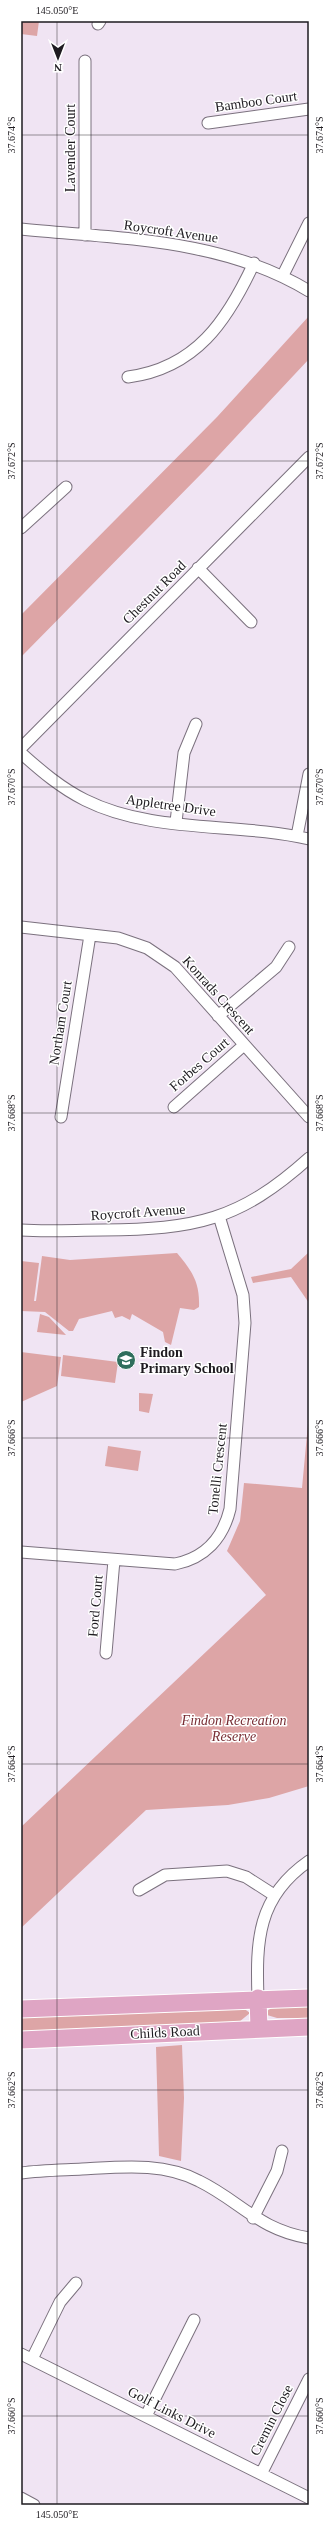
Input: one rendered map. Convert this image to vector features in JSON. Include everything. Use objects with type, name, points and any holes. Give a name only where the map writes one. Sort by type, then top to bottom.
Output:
[{"type":"main road","name":"Childs Road","points":[[21,2010],[258,1998],[309,1998]]},
{"type":"main road","points":[[258,1998],[259,2028]]},
{"type":"main road","name":"Childs Road","points":[[21,2040],[259,2028],[309,2027]]},
{"type":"street","name":"Lavender Court","points":[[85,62],[85,235]]},
{"type":"street","name":"Bamboo Court","points":[[208,123],[309,109]]},
{"type":"street","points":[[283,276],[309,223]]},
{"type":"street","name":"Roycroft Avenue","points":[[21,229],[191,247],[254,263],[283,276],[309,291]]},
{"type":"street","points":[[128,376],[165,369],[184,359],[196,348],[234,304],[254,263]]},
{"type":"street","name":"Chestnut Road","points":[[21,748],[309,457]]},
{"type":"street","points":[[21,528],[66,487]]},
{"type":"street","points":[[198,568],[251,622]]},
{"type":"street","points":[[176,822],[184,753],[196,724]]},
{"type":"street","name":"Appletree Drive","points":[[21,753],[46,775],[85,800],[118,812],[176,822],[297,836],[309,839]]},
{"type":"street","points":[[297,836],[309,774]]},
{"type":"street","name":"Konrads Crescent","points":[[21,927],[90,935],[133,942],[160,955],[181,973],[305,1114],[309,1125]]},
{"type":"street","name":"Northam Court","points":[[61,1117],[90,935]]},
{"type":"street","points":[[218,1016],[276,967],[289,947]]},
{"type":"street","name":"Forbes Court","points":[[174,1107],[244,1045]]},
{"type":"street","name":"Roycroft Avenue","points":[[21,1230],[161,1229],[216,1217],[243,1206],[273,1188],[309,1158]]},
{"type":"street","name":"Tonelli Crescent","points":[[21,1552],[165,1564],[185,1562],[206,1551],[221,1535],[228,1517],[245,1323],[243,1295],[216,1217]]},
{"type":"street","name":"Ford Court","points":[[106,1653],[114,1560]]},
{"type":"street","points":[[258,1998],[257,1942],[264,1917],[274,1895],[292,1874],[309,1861]]},
{"type":"street","points":[[139,1890],[157,1878],[169,1874],[227,1871],[246,1877],[274,1895]]},
{"type":"street","points":[[253,2218],[277,2171],[282,2151]]},
{"type":"street","points":[[21,2173],[130,2166],[167,2169],[186,2175],[205,2184],[253,2218],[276,2229],[309,2238]]},
{"type":"street","points":[[32,2359],[60,2302],[76,2283]]},
{"type":"street","points":[[146,2416],[194,2320]]},
{"type":"street","name":"Golf Links Drive","points":[[21,2354],[309,2498]]},
{"type":"street","name":"Cremin Close","points":[[261,2474],[309,2379]]},
{"type":"street","points":[[21,2498],[34,2505]]},
{"type":"green space","points":[[21,21],[39,21],[37,36],[21,34]]},
{"type":"green space","points":[[309,316],[309,359],[206,469],[21,657],[21,615],[217,417]]},
{"type":"green space","points":[[309,1252],[309,1303],[291,1277],[253,1283],[251,1277],[291,1269]]},
{"type":"green space","points":[[177,1253],[194,1277],[198,1291],[199,1307],[194,1310],[180,1308],[171,1345],[165,1342],[163,1332],[132,1314],[130,1320],[122,1316],[115,1318],[112,1311],[79,1319],[73,1331],[69,1331],[45,1312],[21,1311],[21,1261],[39,1263],[34,1301],[36,1301],[42,1256],[70,1260]]},
{"type":"green space","points":[[40,1314],[49,1317],[66,1335],[37,1332]]},
{"type":"green space","points":[[21,1352],[61,1357],[57,1386],[21,1402]]},
{"type":"green space","points":[[63,1355],[118,1362],[115,1383],[61,1376]]},
{"type":"green space","points":[[139,1393],[153,1394],[149,1413],[139,1411]]},
{"type":"green space","name":"Findon Recreation Reserve","points":[[309,1413],[309,1786],[269,1798],[228,1805],[146,1810],[21,1928],[21,1827],[266,1595],[227,1551],[240,1521],[244,1483],[302,1488]]},
{"type":"green space","points":[[108,1446],[141,1451],[138,1471],[105,1466]]},
{"type":"green space","points":[[239,2005],[250,2013],[239,2022],[21,2035],[21,2015]]},
{"type":"green space","points":[[276,2005],[309,2007],[309,2018],[277,2018],[267,2015],[267,2011]]},
{"type":"green space","points":[[182,2045],[184,2098],[181,2161],[159,2156],[156,2047]]},
{"type":"place","name":"Findon Primary School","points":[[126,1360]]}]
